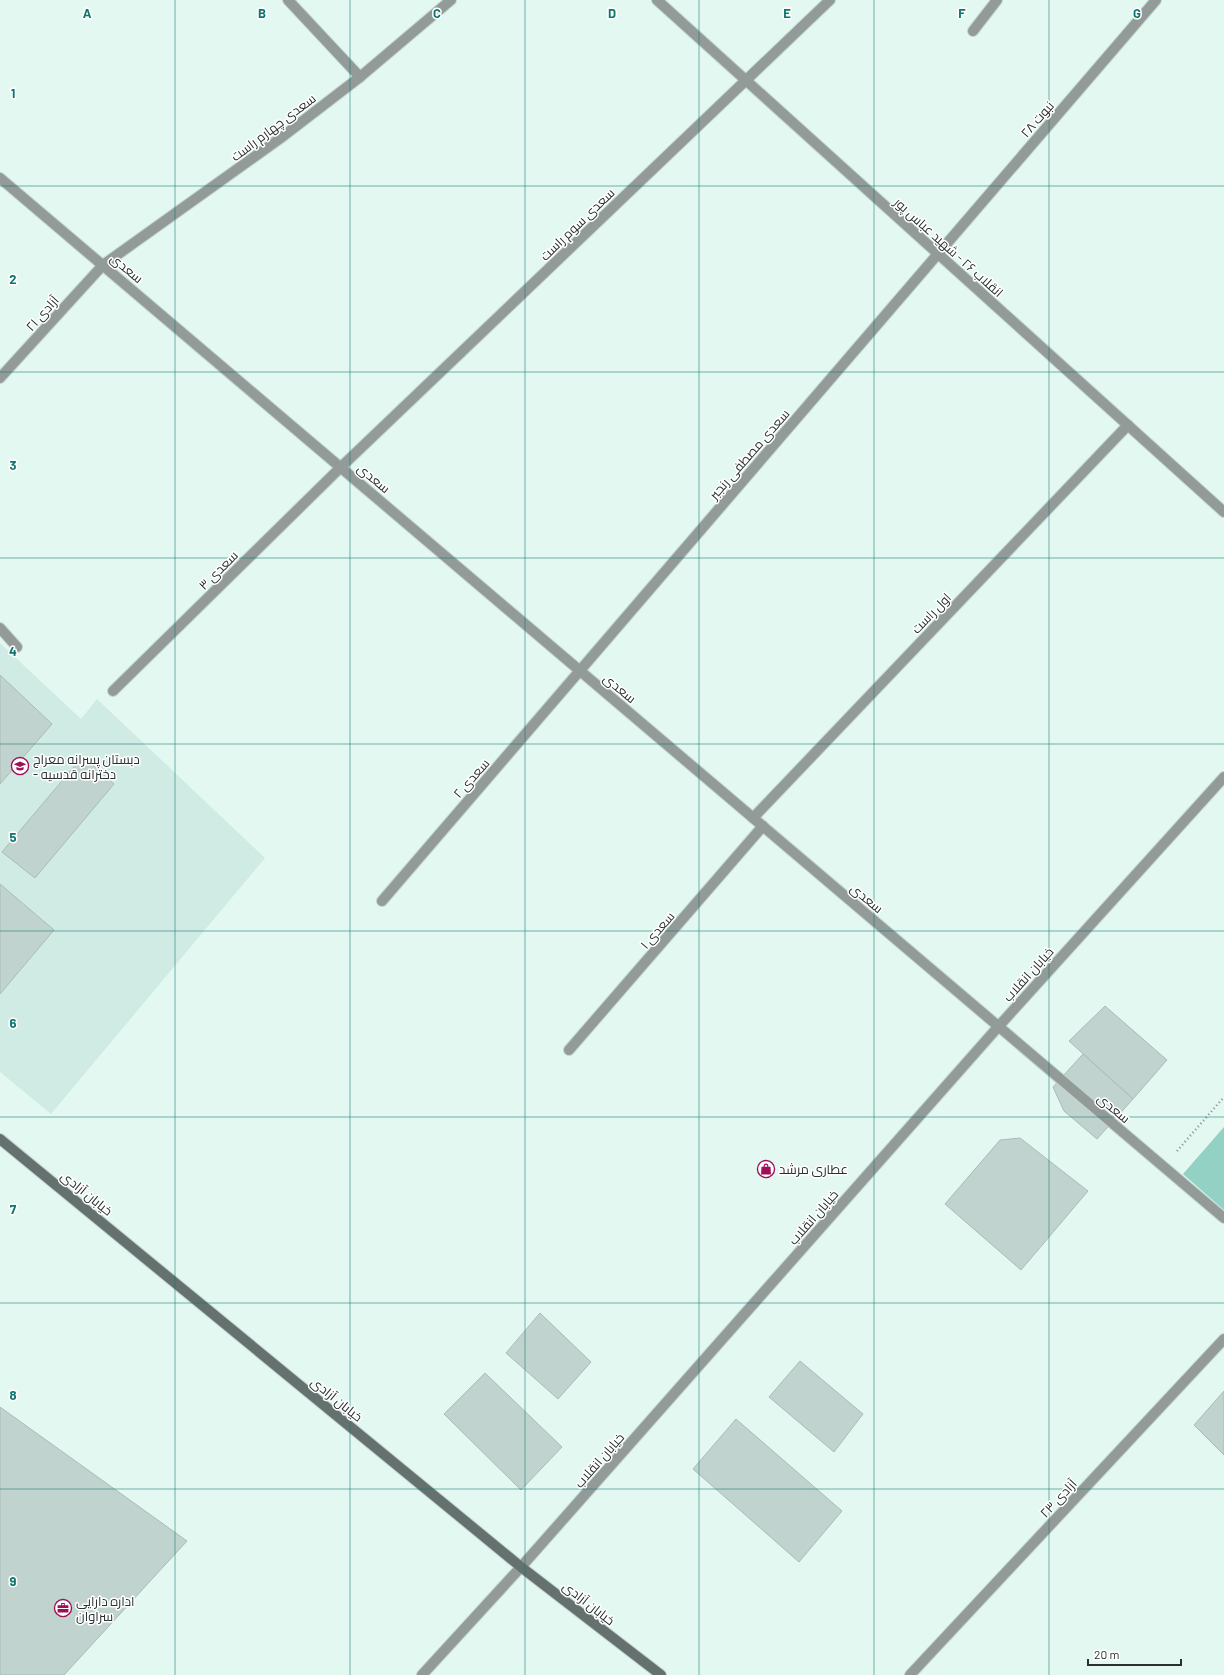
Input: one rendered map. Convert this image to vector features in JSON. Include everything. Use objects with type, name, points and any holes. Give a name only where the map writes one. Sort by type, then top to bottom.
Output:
[{"type":"main road","name":"خیابان آزادی","points":[[0,1139],[522,1567],[661,1675]]},
{"type":"street","points":[[288,0],[360,77]]},
{"type":"street","name":"سعدی چهارم راست","points":[[103,265],[282,137],[360,77],[451,0]]},
{"type":"street","name":"انقلاب ۲۶ - شهید عباس پور","points":[[657,0],[1224,512]]},
{"type":"street","name":"سعدی سوم راست","points":[[341,467],[830,0]]},
{"type":"street","points":[[973,32],[997,0]]},
{"type":"street","name":"نبوت ۲۸","points":[[938,254],[1156,0]]},
{"type":"street","name":"سعدی","points":[[0,178],[1224,1218]]},
{"type":"street","name":"سعدی مصطفی رنجبر","points":[[580,671],[938,254]]},
{"type":"street","name":"آزادی ۲۱","points":[[0,378],[103,265]]},
{"type":"street","name":"اول راست","points":[[753,818],[1128,425]]},
{"type":"street","name":"سعدی ۳","points":[[113,691],[341,467]]},
{"type":"street","points":[[0,628],[17,647]]},
{"type":"street","name":"سعدی ۲","points":[[382,901],[580,671]]},
{"type":"street","name":"خیابان انقلاب","points":[[422,1675],[522,1567],[998,1026],[1224,777]]},
{"type":"street","name":"سعدی ۱","points":[[569,1050],[763,826]]},
{"type":"street","name":"آزادی ۲۳","points":[[910,1675],[1224,1339]]},
{"type":"path","points":[[1163,1166],[1224,1097]]},
{"type":"shaded area","points":[[0,643],[81,719],[97,699],[265,858],[51,1114],[0,1072]]},
{"type":"green space","points":[[1224,1127],[1224,1210],[1183,1174]]},
{"type":"building","points":[[0,675],[52,724],[0,784]]},
{"type":"building","points":[[83,756],[114,784],[35,878],[2,852]]},
{"type":"building","points":[[0,884],[54,930],[0,994]]},
{"type":"building","points":[[1105,1006],[1167,1060],[1133,1099],[1069,1041]]},
{"type":"building","points":[[1083,1054],[1133,1099],[1097,1139],[1064,1111],[1053,1087]]},
{"type":"building","points":[[1020,1138],[1088,1191],[1021,1270],[945,1204],[1000,1140]]},
{"type":"building","points":[[540,1313],[591,1362],[558,1399],[506,1353]]},
{"type":"building","points":[[800,1361],[863,1414],[834,1452],[769,1397]]},
{"type":"building","points":[[485,1373],[562,1447],[521,1490],[444,1414]]},
{"type":"building","points":[[1224,1391],[1224,1455],[1194,1425]]},
{"type":"building","name":"اداره دارایی سراوان","points":[[0,1407],[187,1541],[64,1675],[0,1675]]},
{"type":"building","points":[[736,1419],[842,1511],[799,1562],[693,1469]]},
{"type":"place","name":"دبستان پسرانه معراج - دخترانه قدسیه","points":[[20,766]]},
{"type":"place","name":"عطاری مرشد","points":[[766,1169]]},
{"type":"place","name":"اداره دارایی سراوان","points":[[63,1608]]}]
